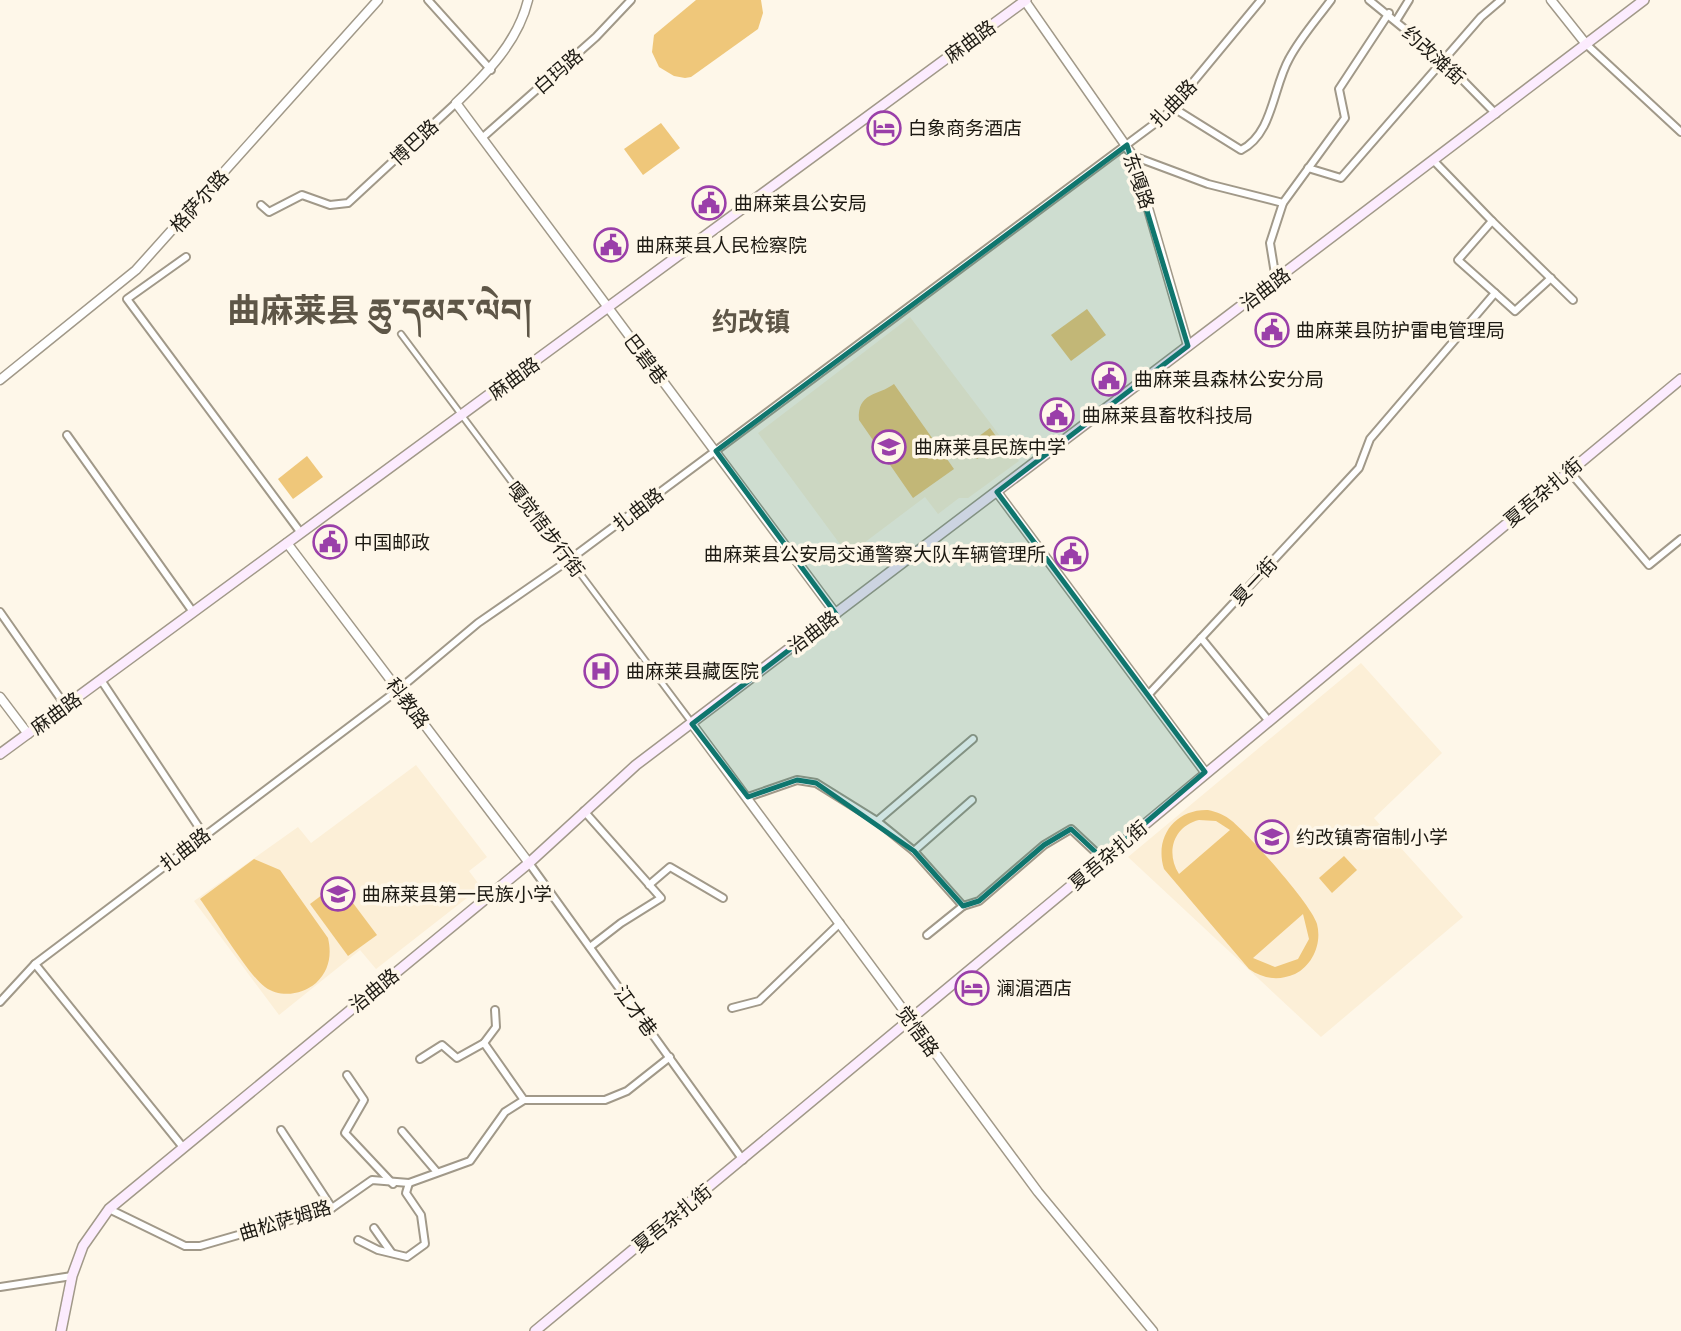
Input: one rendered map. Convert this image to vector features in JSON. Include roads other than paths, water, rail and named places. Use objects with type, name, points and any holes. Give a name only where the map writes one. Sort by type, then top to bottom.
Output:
[{"type":"main road","name":"麻曲路","points":[[0,754],[1026,0]]},
{"type":"main road","name":"治曲路","points":[[61,1331],[72,1276],[83,1246],[109,1209],[529,863],[636,765],[1644,0]]},
{"type":"main road","name":"夏吾杂扎街","points":[[535,1331],[1681,379]]},
{"type":"street","name":"格萨尔路","points":[[0,380],[151,254],[378,0]]},
{"type":"street","points":[[428,0],[491,70]]},
{"type":"street","name":"博巴路","points":[[261,205],[269,212],[302,195],[330,205],[348,204],[491,70],[525,15],[528,0]]},
{"type":"street","name":"白玛路","points":[[482,138],[596,37],[631,0]]},
{"type":"street","name":"东嘎路","points":[[1026,0],[1133,156],[1188,346]]},
{"type":"street","name":"扎曲路","points":[[1,998],[35,964],[398,690],[478,623],[569,560],[1127,145],[1172,107],[1261,0]]},
{"type":"street","points":[[1172,107],[1241,150],[1248,146],[1269,115],[1288,59],[1331,0]]},
{"type":"street","name":"约改滩街","points":[[1369,0],[1389,13],[1444,61],[1496,114]]},
{"type":"street","points":[[1396,21],[1409,0]]},
{"type":"street","points":[[1308,168],[1341,178],[1481,17],[1501,0]]},
{"type":"street","points":[[1552,0],[1586,44],[1681,132]]},
{"type":"street","points":[[1276,280],[1270,243],[1283,203],[1345,118],[1339,89],[1389,13]]},
{"type":"street","name":"巴碧巷","points":[[456,103],[836,614]]},
{"type":"street","points":[[1133,156],[1208,184],[1283,203]]},
{"type":"street","points":[[1434,161],[1573,300]]},
{"type":"street","points":[[1493,221],[1458,260],[1515,311],[1551,278]]},
{"type":"street","points":[[186,257],[127,299],[301,533]]},
{"type":"street","name":"夏一街","points":[[1149,694],[1359,468],[1370,439],[1495,293]]},
{"type":"street","name":"嘎觉悟步行街","points":[[401,334],[692,724]]},
{"type":"street","points":[[67,435],[193,612]]},
{"type":"street","points":[[1569,471],[1649,565],[1681,539]]},
{"type":"street","points":[[997,492],[1205,772]]},
{"type":"street","name":"科教路","points":[[287,543],[529,863]]},
{"type":"street","points":[[0,612],[65,705]]},
{"type":"street","points":[[1201,638],[1268,720]]},
{"type":"street","points":[[101,680],[204,835]]},
{"type":"street","points":[[0,697],[28,734]]},
{"type":"street","name":"觉悟路","points":[[692,724],[1038,1192],[1153,1331]]},
{"type":"street","points":[[877,821],[973,739]]},
{"type":"street","points":[[748,797],[797,780],[816,783],[877,821],[914,851],[963,906]]},
{"type":"street","points":[[914,851],[972,800]]},
{"type":"street","points":[[584,811],[661,898],[621,923],[590,947]]},
{"type":"street","points":[[927,935],[963,906],[979,901],[1044,845],[1071,829],[1103,859]]},
{"type":"street","name":"江才巷","points":[[529,863],[743,1160]]},
{"type":"street","points":[[649,885],[670,867],[723,898]]},
{"type":"street","points":[[732,1008],[759,1001],[840,923]]},
{"type":"street","points":[[35,964],[183,1146]]},
{"type":"street","points":[[420,1059],[442,1045],[457,1058],[484,1043],[496,1027],[495,1010]]},
{"type":"street","points":[[484,1043],[524,1100],[605,1100],[627,1091],[670,1057]]},
{"type":"street","points":[[347,1075],[364,1100],[345,1133],[393,1184]]},
{"type":"street","name":"曲松萨姆路","points":[[109,1209],[185,1246],[200,1246],[332,1208],[372,1180],[393,1184],[410,1183],[470,1161],[505,1112],[524,1100]]},
{"type":"street","points":[[281,1130],[332,1208]]},
{"type":"street","points":[[402,1131],[436,1171]]},
{"type":"street","points":[[358,1240],[378,1250],[407,1257],[425,1244],[421,1215],[406,1194],[410,1183]]},
{"type":"street","points":[[374,1228],[391,1252]]},
{"type":"street","points":[[0,1287],[72,1276]]},
{"type":"place","name":"白象商务酒店","points":[[884,128]]},
{"type":"place","name":"曲麻莱县公安局","points":[[709,203]]},
{"type":"place","name":"曲麻莱县人民检察院","points":[[611,245]]},
{"type":"place","name":"曲麻莱县防护雷电管理局","points":[[1272,330]]},
{"type":"place","name":"曲麻莱县森林公安分局","points":[[1109,379]]},
{"type":"place","name":"曲麻莱县畜牧科技局","points":[[1057,415]]},
{"type":"place","name":"曲麻莱县民族中学","points":[[889,447]]},
{"type":"place","name":"中国邮政","points":[[330,542]]},
{"type":"place","name":"曲麻莱县公安局交通警察大队车辆管理所","points":[[1071,554]]},
{"type":"place","name":"曲麻莱县藏医院","points":[[601,671]]},
{"type":"place","name":"约改镇寄宿制小学","points":[[1272,837]]},
{"type":"place","name":"曲麻莱县第一民族小学","points":[[338,894]]},
{"type":"place","name":"澜湄酒店","points":[[972,988]]},
{"type":"district","name":"曲麻莱县 ཆུ་དམར་ལེབ།","points":[[380,309]]},
{"type":"district","name":"约改镇","points":[[751,321]]}]
